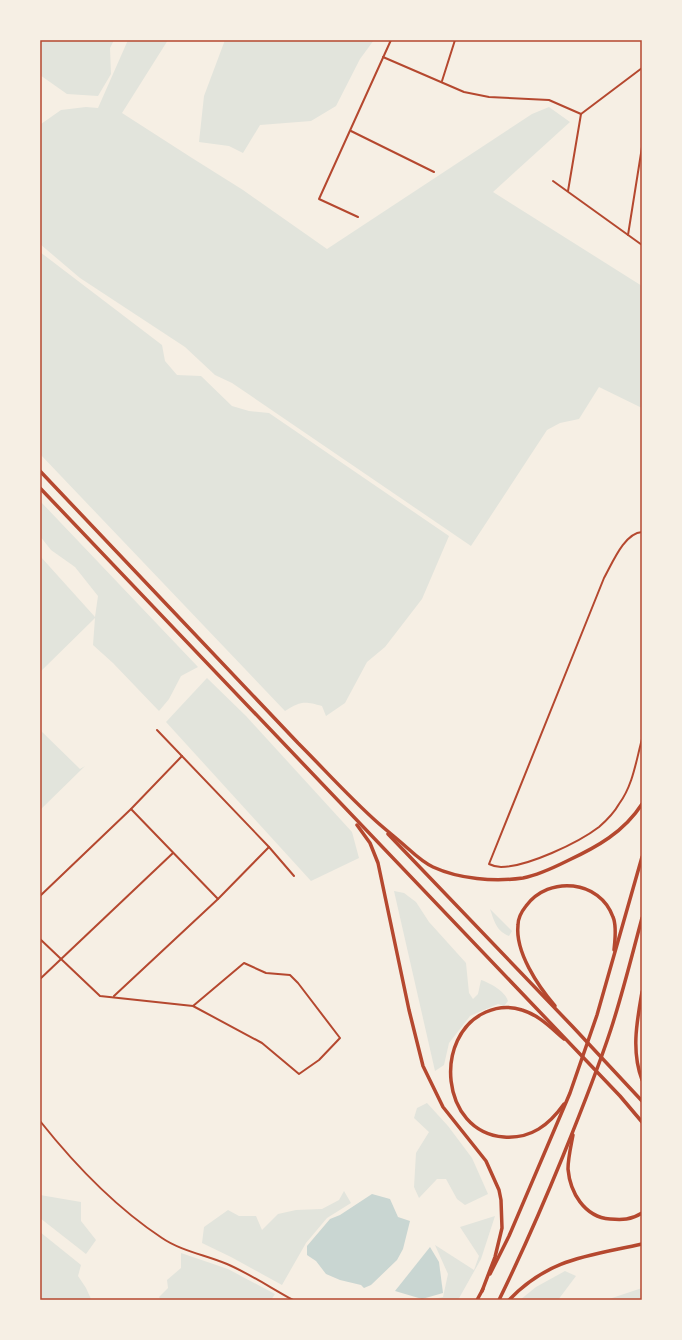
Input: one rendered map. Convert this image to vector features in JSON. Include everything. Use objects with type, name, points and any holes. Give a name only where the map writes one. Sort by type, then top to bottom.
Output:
[{"type":"main road","points":[[40,471],[269,712],[573,1027],[642,1101]]},
{"type":"main road","points":[[40,488],[351,816],[620,1096],[642,1121]]},
{"type":"main road","points":[[376,822],[431,866],[447,872],[465,876],[505,880],[524,878],[540,873],[595,848],[618,832],[632,818],[642,804]]},
{"type":"main road","points":[[351,816],[370,843],[378,863],[409,1010],[423,1066],[443,1107],[486,1161],[499,1190],[502,1211],[502,1228],[495,1257],[482,1291]]},
{"type":"main road","points":[[477,1300],[509,1236],[570,1093],[597,1014],[642,857]]},
{"type":"main road","points":[[573,1027],[539,984],[523,956],[518,932],[518,924],[522,912],[535,897],[551,887],[566,884],[589,890],[605,902],[614,917],[614,958]]},
{"type":"main road","points":[[499,1300],[523,1250],[588,1092],[611,1029],[626,980],[642,918]]},
{"type":"main road","points":[[642,992],[635,1041],[637,1059],[642,1080]]},
{"type":"main road","points":[[568,1043],[544,1022],[522,1010],[505,1008],[491,1010],[472,1021],[460,1036],[453,1054],[451,1080],[457,1106],[468,1120],[479,1129],[501,1137],[525,1136],[542,1128],[559,1112],[570,1093]]},
{"type":"main road","points":[[575,1126],[568,1168],[572,1189],[578,1200],[594,1215],[606,1219],[628,1219],[642,1213]]},
{"type":"main road","points":[[509,1300],[531,1280],[552,1268],[573,1259],[642,1244]]},
{"type":"street","points":[[358,217],[319,199],[391,40]]},
{"type":"street","points":[[442,81],[455,40]]},
{"type":"street","points":[[383,57],[442,81],[464,92],[489,97],[549,100],[581,114]]},
{"type":"street","points":[[568,192],[581,114],[642,68]]},
{"type":"street","points":[[350,131],[434,172]]},
{"type":"street","points":[[628,235],[642,147]]},
{"type":"street","points":[[553,181],[642,245]]},
{"type":"street","points":[[642,532],[636,532],[621,548],[604,578],[489,864],[500,867],[521,865],[579,839],[598,827],[610,816],[626,793],[642,738]]},
{"type":"street","points":[[157,730],[269,847],[294,876]]},
{"type":"street","points":[[40,896],[131,809],[182,756]]},
{"type":"street","points":[[131,809],[218,899]]},
{"type":"street","points":[[114,996],[218,899],[269,847]]},
{"type":"street","points":[[40,979],[173,853]]},
{"type":"street","points":[[40,939],[100,996],[114,996],[193,1006],[262,1043],[299,1074],[319,1060],[340,1038],[298,983],[290,975],[266,972],[244,963],[193,1006]]},
{"type":"street","points":[[40,1121],[61,1148],[116,1204],[162,1238],[173,1244],[227,1264],[294,1300]]},
{"type":"shaded area","points":[[40,40],[114,40],[110,48],[111,74],[98,96],[67,94],[40,75]]},
{"type":"shaded area","points":[[128,40],[168,40],[122,113],[243,190],[327,249],[532,114],[549,107],[570,122],[493,192],[642,286],[642,408],[599,387],[579,419],[560,423],[547,430],[471,546],[232,383],[215,375],[185,347],[80,278],[40,244],[41,124],[61,110],[86,107],[98,108]]},
{"type":"shaded area","points":[[225,40],[374,40],[360,59],[336,106],[311,121],[260,125],[243,153],[229,146],[199,142],[204,96]]},
{"type":"shaded area","points":[[40,252],[162,345],[165,361],[177,375],[201,376],[232,406],[249,411],[269,413],[449,536],[422,599],[385,647],[367,662],[345,703],[326,716],[322,706],[311,703],[295,705],[285,711],[40,454]]},
{"type":"shaded area","points":[[40,501],[198,667],[181,676],[169,699],[159,711],[113,663],[93,645],[95,618],[40,672],[40,556],[95,617],[98,596],[75,567],[51,550],[40,536]]},
{"type":"shaded area","points":[[207,678],[246,716],[352,832],[359,858],[311,881],[166,722]]},
{"type":"shaded area","points":[[40,730],[80,769],[85,766],[40,810]]},
{"type":"shaded area","points":[[394,891],[404,893],[416,902],[429,922],[466,963],[469,993],[473,999],[478,994],[481,980],[493,985],[501,991],[508,1001],[504,1006],[498,1004],[470,1016],[449,1043],[444,1065],[435,1071]]},
{"type":"shaded area","points":[[490,909],[512,931],[509,936],[498,928]]},
{"type":"shaded area","points":[[427,1103],[448,1126],[472,1158],[488,1194],[465,1205],[457,1199],[446,1179],[437,1179],[419,1198],[414,1187],[416,1153],[429,1132],[414,1118],[417,1108]]},
{"type":"shaded area","points":[[344,1191],[351,1203],[327,1218],[306,1243],[282,1285],[202,1243],[204,1227],[228,1210],[239,1216],[256,1216],[262,1230],[278,1214],[296,1210],[322,1209],[339,1200]]},
{"type":"shaded area","points":[[372,1194],[390,1199],[398,1217],[410,1221],[403,1249],[397,1260],[371,1285],[364,1288],[361,1285],[340,1280],[326,1274],[316,1261],[307,1255],[307,1246],[330,1219],[340,1215]]},
{"type":"shaded area","points":[[40,1195],[81,1202],[81,1221],[96,1240],[86,1254],[40,1218]]},
{"type":"shaded area","points":[[495,1216],[481,1259],[458,1300],[429,1300],[443,1297],[448,1274],[435,1245],[474,1270],[479,1256],[460,1227]]},
{"type":"shaded area","points":[[40,1232],[81,1265],[78,1276],[91,1299],[102,1300],[40,1300]]},
{"type":"shaded area","points":[[430,1247],[439,1262],[443,1293],[422,1299],[395,1291]]},
{"type":"shaded area","points":[[181,1253],[228,1269],[275,1294],[271,1300],[161,1300],[159,1297],[168,1288],[167,1280],[181,1268]]},
{"type":"shaded area","points":[[565,1271],[576,1276],[558,1300],[520,1300],[536,1287]]},
{"type":"shaded area","points":[[642,1288],[642,1300],[606,1300]]}]
